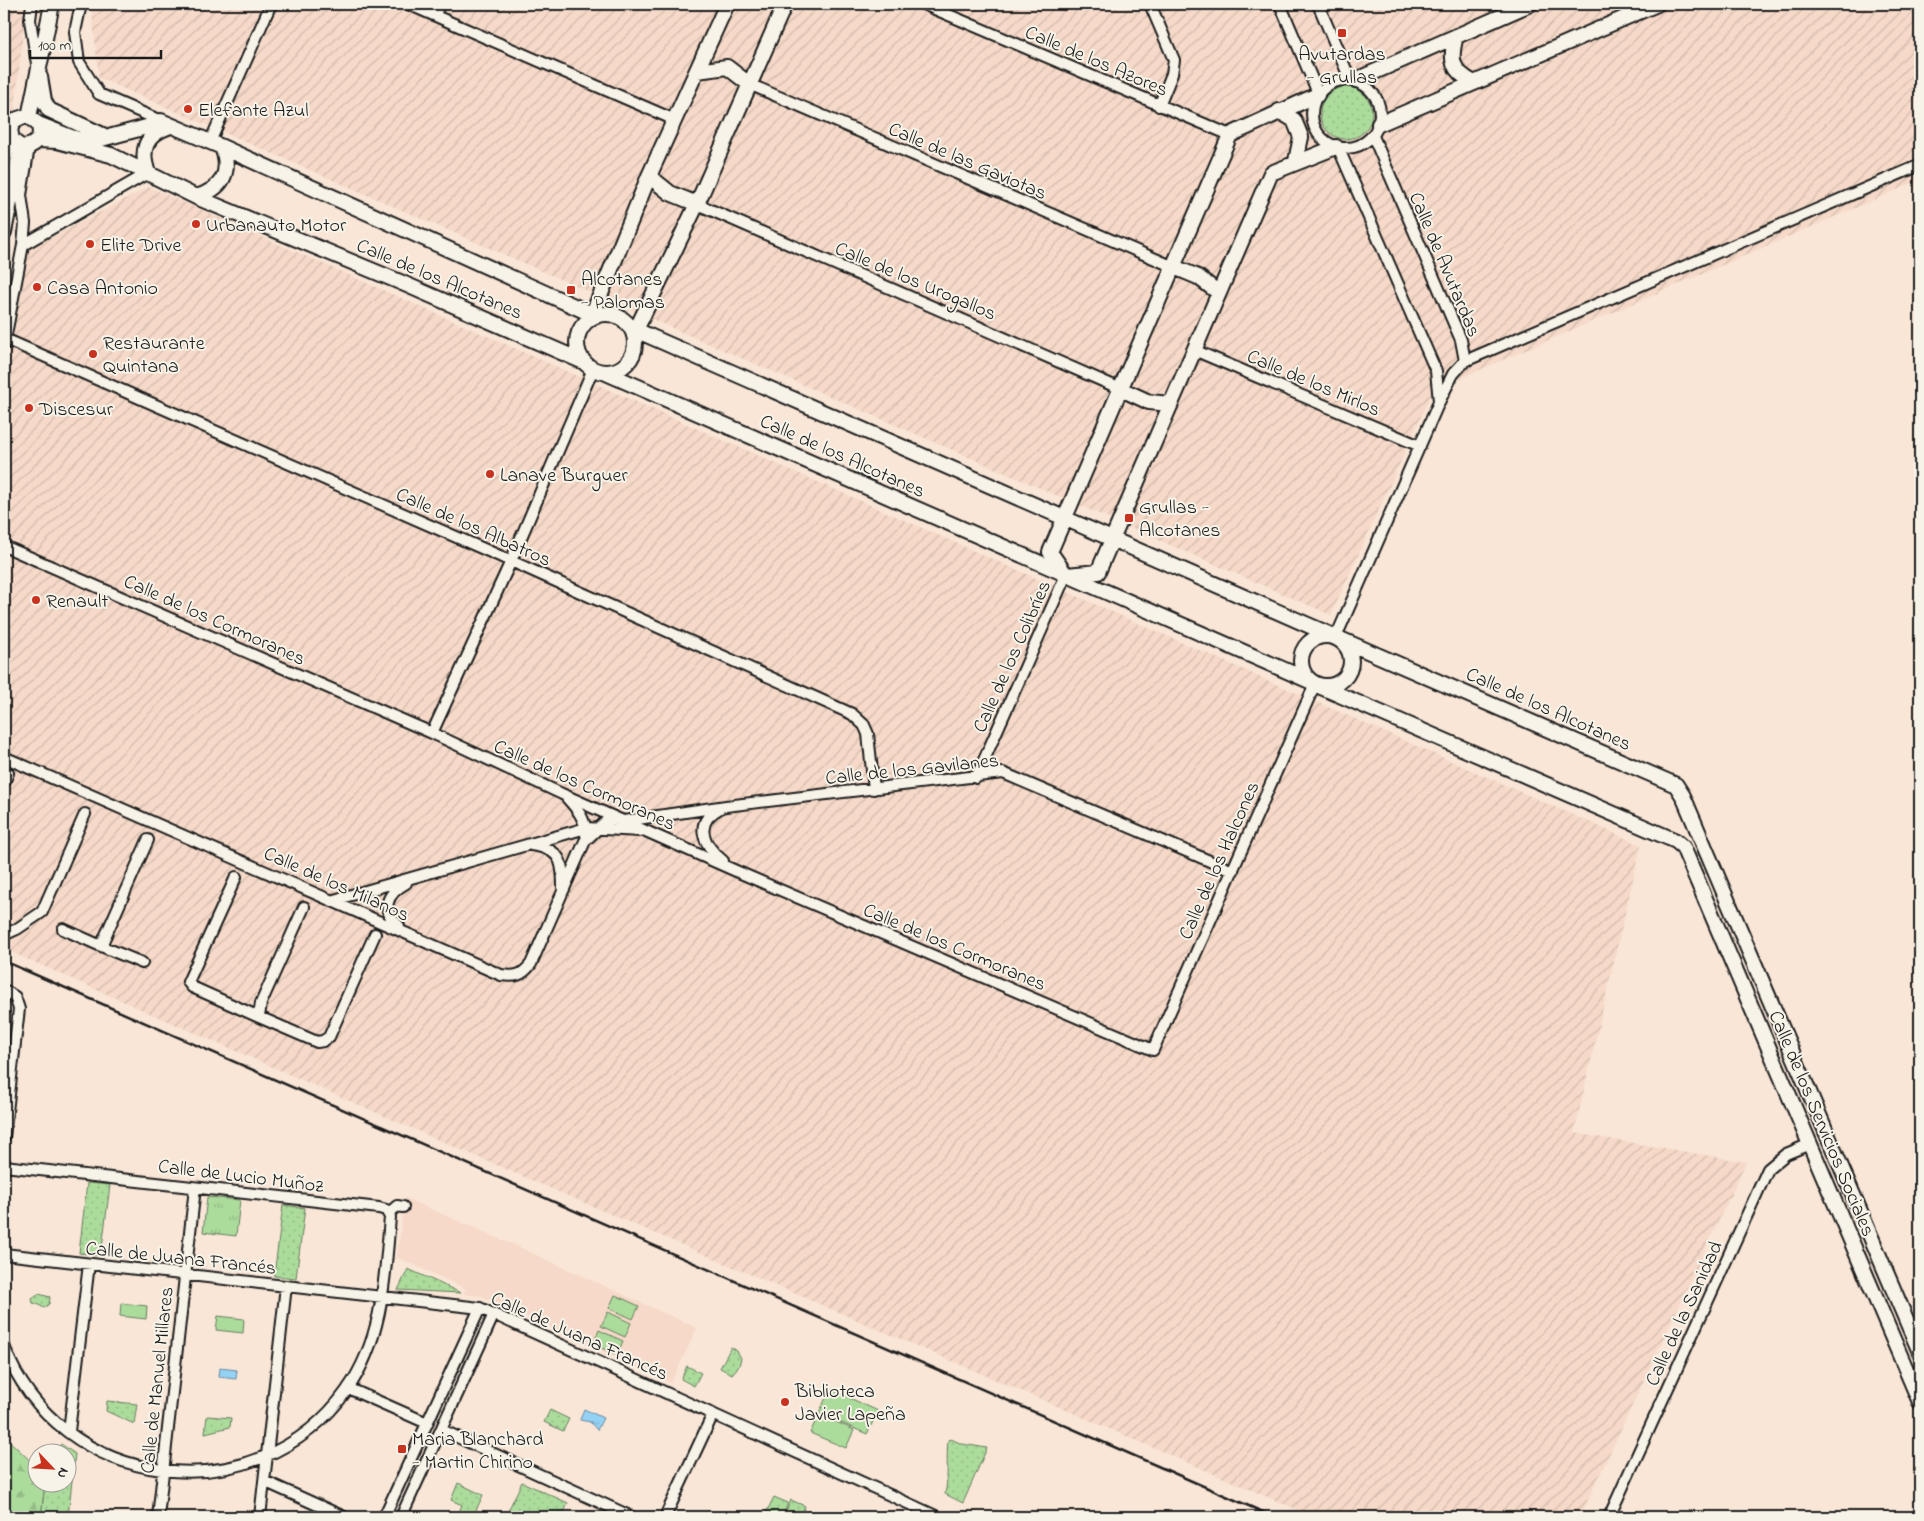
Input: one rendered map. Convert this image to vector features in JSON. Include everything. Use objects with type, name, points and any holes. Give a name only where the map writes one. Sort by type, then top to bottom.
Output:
[{"type":"street","points":[[32,4],[30,20],[44,101],[49,110],[107,137]]},
{"type":"street","points":[[19,138],[40,135],[33,121],[38,66],[52,4]]},
{"type":"street","name":"Calle de los Alcotanes","points":[[81,4],[76,32],[79,62],[99,94],[216,144],[593,316]]},
{"type":"street","points":[[196,197],[211,192],[225,176],[227,160],[216,144],[271,4]]},
{"type":"street","points":[[408,4],[675,120]]},
{"type":"street","points":[[434,15],[440,4]]},
{"type":"street","points":[[727,4],[649,176],[593,316],[580,330],[577,342],[579,353],[594,368],[616,371],[625,365],[632,356],[636,345],[634,330],[697,204],[785,4]]},
{"type":"street","name":"Calle de los Azores","points":[[923,4],[1230,135]]},
{"type":"street","points":[[1150,4],[1174,60],[1172,74],[1159,106]]},
{"type":"street","points":[[1280,4],[1318,94],[1313,104],[1312,115],[1314,125],[1323,138],[1337,147]]},
{"type":"street","points":[[1318,4],[1353,80],[1366,85],[1374,92],[1379,102],[1381,113],[1376,130]]},
{"type":"street","points":[[1066,575],[1050,552],[1230,135],[1318,94],[1332,82],[1353,80],[1456,36],[1508,8],[1530,4]]},
{"type":"street","points":[[1113,538],[1271,173],[1337,147],[1348,148],[1357,146],[1376,130],[1474,83],[1657,4]]},
{"type":"street","points":[[1456,36],[1452,49],[1452,62],[1456,71],[1474,83]]},
{"type":"street","points":[[697,71],[727,67],[749,84]]},
{"type":"street","name":"Calle de las Gaviotas","points":[[749,84],[1174,267]]},
{"type":"street","points":[[1280,111],[1294,120],[1301,136],[1296,162]]},
{"type":"street","points":[[4,343],[23,245],[25,223],[21,195],[19,138],[13,123],[18,119],[33,121],[90,142],[154,125],[166,124]]},
{"type":"street","points":[[23,245],[148,173],[144,162],[145,145],[166,124]]},
{"type":"street","name":"Calle de Avutardas","points":[[1336,637],[1436,413],[1439,402],[1453,374],[1465,360],[1460,340],[1376,130]]},
{"type":"street","points":[[4,165],[19,138]]},
{"type":"street","points":[[4,232],[19,138]]},
{"type":"street","name":"Calle de los Alcotanes","points":[[19,138],[57,141],[111,155],[196,197],[409,285],[594,368],[1676,841],[1684,847],[1688,859]]},
{"type":"street","name":"Calle de Avutardas","points":[[1337,147],[1436,371],[1439,402]]},
{"type":"street","points":[[1465,360],[1920,165]]},
{"type":"street","points":[[649,176],[670,193],[697,204]]},
{"type":"street","name":"Calle de los Urogallos","points":[[697,204],[1121,389]]},
{"type":"street","points":[[1174,267],[1198,277],[1219,293]]},
{"type":"street","points":[[593,316],[608,314],[619,316],[634,330]]},
{"type":"street","name":"Calle de los Alcotanes","points":[[634,330],[1676,785],[1683,796],[1707,851]]},
{"type":"street","name":"Calle de los Albatros","points":[[4,343],[511,561],[852,714],[864,725],[868,734],[874,789]]},
{"type":"street","name":"Calle de los Mirlos","points":[[1194,350],[1420,446]]},
{"type":"street","points":[[432,734],[511,561],[594,368]]},
{"type":"street","points":[[1121,389],[1149,402],[1171,404]]},
{"type":"street","name":"Calle de los Alcotanes","points":[[1066,575],[1098,572],[1113,538]]},
{"type":"street","name":"Calle de los Cormoranes","points":[[4,546],[432,734],[647,832],[1153,1050]]},
{"type":"street","name":"Calle de los Colibríes","points":[[976,778],[1066,575]]},
{"type":"street","points":[[1317,636],[1336,637],[1350,651],[1350,667],[1342,680],[1335,684],[1315,684],[1302,670],[1301,654],[1304,646],[1317,636]]},
{"type":"street","name":"Calle de los Halcones","points":[[1153,1050],[1315,684]]},
{"type":"street","name":"Calle de los Milanos","points":[[4,757],[334,900],[501,975],[514,976],[524,973],[530,964],[591,828]]},
{"type":"street","name":"Calle de los Gavilanes","points":[[334,900],[591,828],[614,819],[624,821],[726,806],[976,778],[1003,773],[1233,871]]},
{"type":"street","points":[[562,794],[580,811],[591,828]]},
{"type":"street","name":"Calle de los Gavilanes","points":[[726,806],[710,813],[704,830],[705,842],[712,852],[736,871]]},
{"type":"street","points":[[4,935],[17,929],[42,912],[85,814]]},
{"type":"street","name":"Calle de los Gavilanes","points":[[591,828],[647,832]]},
{"type":"street","points":[[101,946],[148,840]]},
{"type":"street","points":[[527,845],[543,847],[561,860],[563,868],[562,893]]},
{"type":"street","name":"Calle de los Servicios Sociales","points":[[1707,851],[1920,1352]]},
{"type":"street","name":"Calle de los Servicios Sociales","points":[[1688,859],[1920,1402]]},
{"type":"street","name":"Calle de los Gavilanes","points":[[405,932],[391,919],[387,911],[388,904],[391,894],[396,889],[420,876]]},
{"type":"street","points":[[236,877],[188,982],[192,987],[317,1042],[323,1042],[329,1037],[375,934]]},
{"type":"street","points":[[259,1017],[261,1003],[304,907]]},
{"type":"street","points":[[63,930],[142,963]]},
{"type":"street","points":[[4,1137],[19,1009],[18,1002],[7,991]]},
{"type":"street","name":"Calle de la Sanidad","points":[[1609,1517],[1768,1169],[1786,1154],[1810,1144]]},
{"type":"street","name":"Calle de Lucio Muñoz","points":[[4,1166],[379,1208],[389,1213]]},
{"type":"street","name":"Calle de Manuel Millares","points":[[158,1517],[195,1188]]},
{"type":"street","points":[[4,1346],[18,1376],[32,1398],[52,1419],[91,1448],[139,1466],[163,1471],[189,1472],[239,1465],[267,1455],[288,1444],[330,1411],[348,1388],[369,1351],[377,1325],[390,1223],[389,1213],[397,1206],[403,1207]]},
{"type":"street","name":"Calle de Juana Francés","points":[[4,1254],[480,1308],[933,1516]]},
{"type":"street","points":[[69,1432],[89,1264]]},
{"type":"street","points":[[260,1517],[286,1286]]},
{"type":"street","points":[[384,1517],[480,1308]]},
{"type":"street","points":[[401,1517],[494,1314]]},
{"type":"street","points":[[348,1388],[427,1424]]},
{"type":"street","points":[[666,1517],[713,1414]]},
{"type":"street","points":[[442,1430],[632,1517]]},
{"type":"street","points":[[264,1481],[344,1517]]},
{"type":"shaded area","points":[[4,4],[26,4],[14,118],[4,151]]},
{"type":"shaded area","points":[[91,4],[1915,4],[1920,17],[1920,180],[1433,390],[1331,615],[99,78]]},
{"type":"shaded area","points":[[149,187],[1641,845],[1574,1133],[1746,1162],[1580,1517],[1314,1517],[436,1139],[4,949],[4,775],[12,759],[4,755],[4,364],[23,252]]},
{"type":"shaded area","points":[[405,1198],[697,1328],[671,1383],[481,1296],[463,1294],[466,1289],[397,1257]]},
{"type":"green space","points":[[1346,87],[1356,89],[1364,95],[1370,103],[1372,113],[1370,123],[1364,131],[1356,137],[1346,139],[1336,137],[1328,131],[1322,123],[1320,113],[1322,103],[1328,95],[1336,89]]},
{"type":"green space","points":[[87,1183],[110,1185],[101,1256],[79,1253]]},
{"type":"green space","points":[[207,1197],[240,1200],[236,1236],[203,1232]]},
{"type":"green space","points":[[283,1205],[305,1208],[296,1278],[274,1276]]},
{"type":"green space","points":[[408,1269],[461,1293],[398,1290]]},
{"type":"green space","points":[[39,1294],[50,1297],[49,1304],[44,1308],[33,1303],[32,1299]]},
{"type":"green space","points":[[615,1295],[639,1306],[633,1319],[609,1308]]},
{"type":"green space","points":[[121,1303],[147,1306],[146,1319],[120,1316]]},
{"type":"green space","points":[[608,1312],[631,1323],[625,1337],[601,1326]]},
{"type":"green space","points":[[218,1316],[244,1319],[243,1333],[216,1330]]},
{"type":"green space","points":[[599,1330],[623,1341],[617,1355],[593,1344]]},
{"type":"green space","points":[[731,1347],[737,1351],[741,1358],[739,1366],[732,1374],[720,1368]]},
{"type":"green space","points":[[687,1366],[701,1373],[694,1386],[681,1379]]},
{"type":"green space","points":[[830,1389],[878,1411],[867,1434],[819,1413]]},
{"type":"green space","points":[[107,1401],[137,1404],[134,1424],[106,1411]]},
{"type":"green space","points":[[550,1410],[569,1419],[563,1431],[544,1422]]},
{"type":"green space","points":[[819,1414],[854,1430],[846,1448],[810,1433]]},
{"type":"green space","points":[[207,1416],[231,1418],[230,1427],[205,1433]]},
{"type":"green space","points":[[4,1436],[28,1459],[28,1494],[44,1494],[41,1517],[12,1517],[4,1499]]},
{"type":"green space","points":[[951,1439],[962,1444],[987,1448],[963,1503],[945,1494],[948,1440]]},
{"type":"green space","points":[[522,1482],[568,1503],[562,1517],[505,1517]]},
{"type":"green space","points":[[458,1483],[483,1495],[473,1517],[457,1517],[462,1505],[451,1500]]},
{"type":"green space","points":[[44,1494],[71,1494],[68,1517],[41,1517]]},
{"type":"green space","points":[[774,1497],[788,1503],[782,1517],[769,1517],[765,1515]]},
{"type":"green space","points":[[791,1500],[805,1506],[800,1517],[783,1517]]},
{"type":"water","points":[[220,1368],[237,1370],[236,1379],[219,1377]]},
{"type":"water","points":[[584,1409],[603,1418],[597,1430],[590,1422],[580,1420]]},
{"type":"railway","points":[[4,961],[1274,1517]]},
{"type":"place","name":"Avutardas - Grullas","points":[[1342,33]]},
{"type":"place","name":"Elefante Azul","points":[[188,109]]},
{"type":"place","name":"Urbanauto Motor","points":[[196,224]]},
{"type":"place","name":"Elite Drive","points":[[90,244]]},
{"type":"place","name":"Casa Antonio","points":[[37,287]]},
{"type":"place","name":"Alcotanes - Palomas","points":[[571,290]]},
{"type":"place","name":"Restaurante Quintana","points":[[93,354]]},
{"type":"place","name":"Discesur","points":[[29,408]]},
{"type":"place","name":"Lanave Burguer","points":[[490,474]]},
{"type":"place","name":"Grullas - Alcotanes","points":[[1129,518]]},
{"type":"place","name":"Renault","points":[[36,600]]},
{"type":"place","name":"Biblioteca Javier Lapeña","points":[[785,1402]]},
{"type":"place","name":"Maria Blanchard - Martin Chirino","points":[[402,1449]]}]
